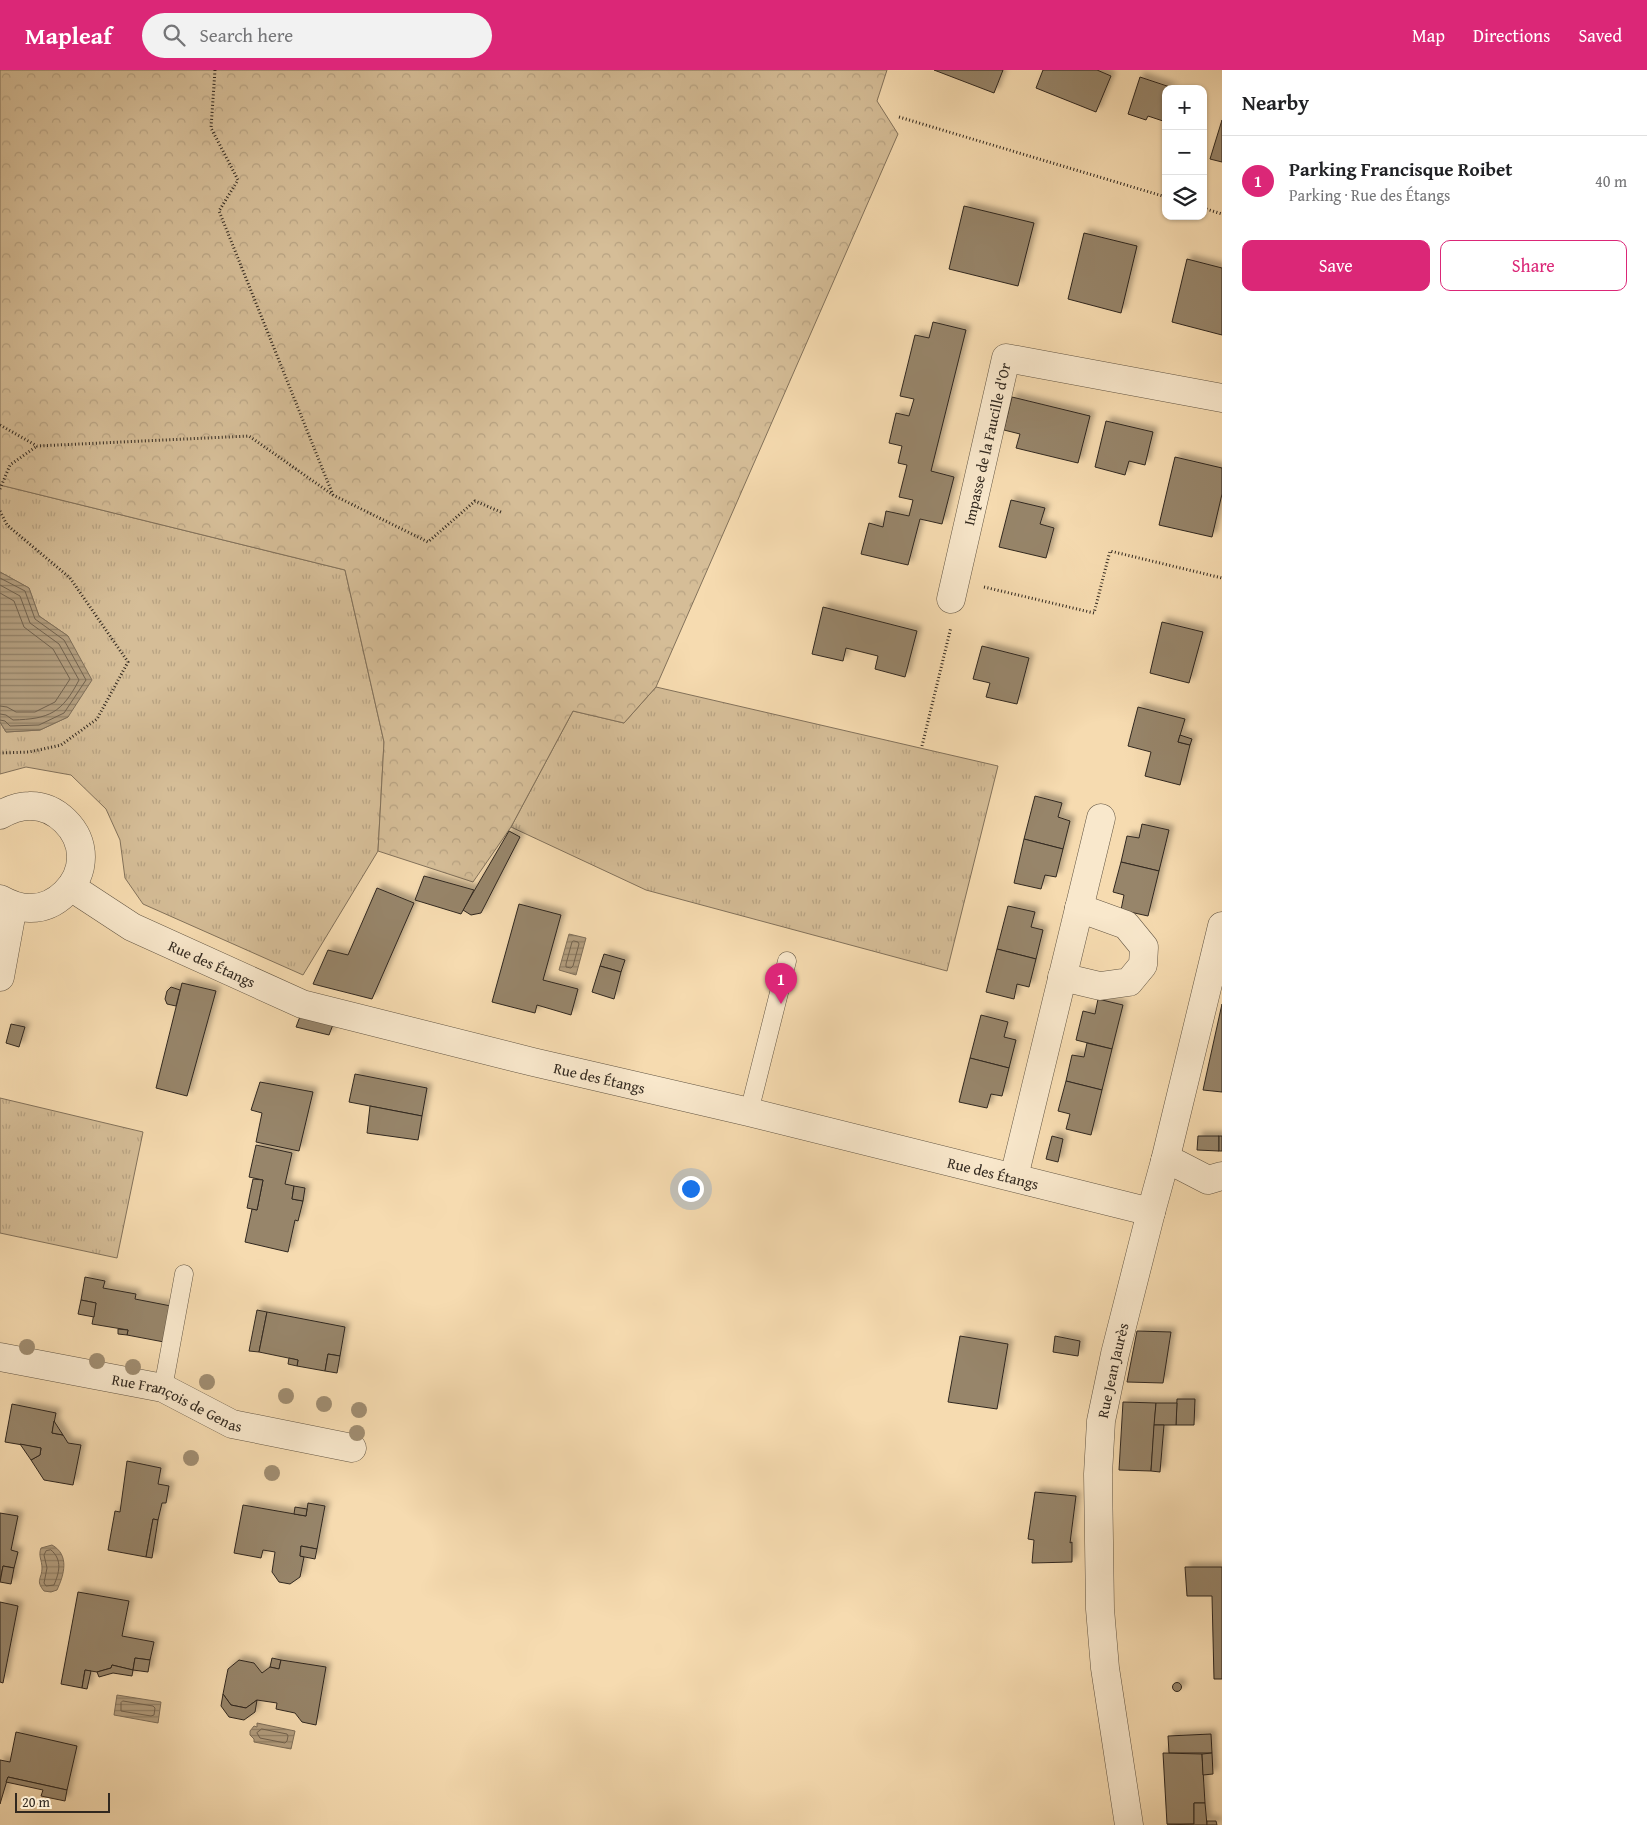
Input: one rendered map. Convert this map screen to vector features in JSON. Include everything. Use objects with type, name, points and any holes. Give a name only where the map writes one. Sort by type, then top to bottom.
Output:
[{"type":"street","name":"Impasse de la Faucille d'Or","points":[[953,590],[1006,358],[1222,398]]},
{"type":"street","points":[[0,815],[13,808],[29,806],[45,808],[59,816],[71,827],[78,841],[81,857],[78,872],[71,887],[59,898],[45,906],[29,908],[7,902],[0,977]]},
{"type":"street","points":[[1014,1178],[1101,818]]},
{"type":"street","name":"Rue des Étangs","points":[[71,887],[132,927],[302,1004],[524,1060],[749,1112],[1150,1212]]},
{"type":"street","points":[[1062,977],[1100,986],[1129,982],[1142,965],[1144,947],[1126,926],[1079,908]]},
{"type":"street","name":"Rue Jean Jaurès","points":[[1129,1825],[1105,1668],[1100,1609],[1098,1474],[1101,1421],[1115,1354],[1150,1212],[1216,978],[1222,926]]},
{"type":"street","points":[[1165,1161],[1177,1164],[1208,1180],[1222,1176]]},
{"type":"street","name":"Rue François de Genas","points":[[0,1357],[163,1388],[232,1424],[352,1448]]},
{"type":"lane","points":[[749,1112],[787,962]]},
{"type":"lane","points":[[163,1388],[184,1274]]},
{"type":"path","points":[[215,70],[211,128],[238,180],[219,210],[332,495]]},
{"type":"path","points":[[899,117],[1162,196]]},
{"type":"path","points":[[1207,209],[1222,214]]},
{"type":"path","points":[[0,425],[37,446],[249,436],[332,495],[428,542],[475,501],[503,513]]},
{"type":"path","points":[[0,489],[10,465],[37,446]]},
{"type":"path","points":[[0,512],[7,525],[70,578],[128,662],[97,719],[61,745],[30,752],[0,752]]},
{"type":"path","points":[[922,746],[957,601],[953,590],[1094,613],[1110,551],[1222,578]]},
{"type":"green space","points":[[0,70],[887,70],[877,101],[898,134],[656,687],[624,723],[573,711],[511,827],[473,882],[378,851],[384,742],[345,570],[0,485]]},
{"type":"green space","points":[[0,485],[345,570],[384,742],[378,851],[303,975],[143,904],[125,878],[120,840],[106,809],[71,775],[26,767],[0,774],[0,722],[6,732],[40,730],[68,717],[68,636],[39,616],[29,588],[0,572]]},
{"type":"green space","points":[[656,687],[998,766],[947,971],[646,890],[511,827],[573,711],[624,723]]},
{"type":"green space","points":[[0,1098],[143,1132],[117,1258],[0,1233]]},
{"type":"water","points":[[0,572],[29,588],[39,616],[68,636],[92,680],[68,717],[40,730],[6,732],[0,722]]},
{"type":"water","points":[[569,934],[586,938],[576,975],[559,970]]},
{"type":"water","points":[[52,1545],[61,1554],[64,1566],[57,1590],[51,1592],[44,1591],[40,1584],[42,1568],[40,1553],[41,1548]]},
{"type":"water","points":[[117,1695],[161,1702],[158,1723],[114,1715]]},
{"type":"water","points":[[257,1723],[295,1731],[291,1749],[254,1742],[250,1731],[254,1726],[257,1727]]},
{"type":"building","points":[[934,70],[1003,70],[994,93]]},
{"type":"building","points":[[1043,70],[1097,70],[1111,76],[1096,112],[1036,88]]},
{"type":"building","points":[[1140,77],[1164,85],[1162,85],[1162,121],[1148,116],[1146,120],[1128,114]]},
{"type":"building","points":[[1222,120],[1222,162],[1210,159]]},
{"type":"building","points":[[964,206],[1034,223],[1018,286],[949,269]]},
{"type":"building","points":[[1084,233],[1137,246],[1121,313],[1068,299]]},
{"type":"building","points":[[1187,259],[1222,268],[1222,335],[1172,322]]},
{"type":"building","points":[[933,322],[966,330],[931,471],[954,477],[942,524],[920,519],[908,565],[861,554],[869,523],[883,527],[886,511],[909,516],[913,500],[899,497],[907,465],[898,463],[902,446],[889,443],[896,413],[909,416],[914,399],[900,396],[915,335],[929,338]]},
{"type":"building","points":[[1012,397],[1090,416],[1078,463],[1016,448],[1020,434],[1004,430]]},
{"type":"building","points":[[1106,421],[1153,432],[1145,465],[1129,461],[1125,475],[1095,467]]},
{"type":"building","points":[[1175,457],[1222,468],[1222,494],[1212,537],[1159,525]]},
{"type":"building","points":[[1011,500],[1045,508],[1040,524],[1054,528],[1046,558],[999,547]]},
{"type":"building","points":[[823,607],[917,631],[905,677],[875,669],[878,656],[846,648],[843,661],[812,654]]},
{"type":"building","points":[[1162,622],[1203,632],[1189,683],[1150,673]]},
{"type":"building","points":[[982,646],[1029,658],[1017,704],[986,697],[990,683],[973,679]]},
{"type":"building","points":[[1138,707],[1185,719],[1178,742],[1190,745],[1180,785],[1145,776],[1151,752],[1128,746]]},
{"type":"building","points":[[1180,735],[1192,739],[1190,745],[1178,742]]},
{"type":"building","points":[[1035,796],[1062,803],[1058,817],[1070,821],[1063,849],[1024,839]]},
{"type":"building","points":[[1142,824],[1169,830],[1159,871],[1121,862],[1127,836],[1139,838]]},
{"type":"building","points":[[509,831],[520,837],[481,913],[471,915],[463,910]]},
{"type":"building","points":[[1024,839],[1063,849],[1056,877],[1045,875],[1041,889],[1014,883]]},
{"type":"building","points":[[1121,862],[1159,871],[1148,916],[1121,910],[1124,895],[1113,892]]},
{"type":"building","points":[[424,876],[474,890],[461,914],[415,900]]},
{"type":"building","points":[[377,888],[414,903],[372,999],[313,984],[328,950],[348,955]]},
{"type":"building","points":[[519,904],[561,915],[543,980],[578,989],[571,1015],[537,1005],[535,1013],[492,1002]]},
{"type":"building","points":[[1008,906],[1035,912],[1031,927],[1043,930],[1036,959],[997,949]]},
{"type":"building","points":[[997,949],[1036,959],[1029,987],[1017,984],[1014,999],[986,992]]},
{"type":"building","points":[[604,954],[625,960],[621,972],[600,966]]},
{"type":"building","points":[[600,966],[621,972],[614,999],[592,992]]},
{"type":"building","points":[[182,983],[216,991],[187,1096],[156,1088]]},
{"type":"building","points":[[171,987],[180,990],[176,1006],[167,1004],[165,999],[167,991]]},
{"type":"building","points":[[1098,999],[1123,1005],[1112,1049],[1076,1040],[1083,1011],[1095,1014]]},
{"type":"building","points":[[1222,1004],[1222,1092],[1203,1090]]},
{"type":"building","points":[[301,1014],[334,1022],[329,1035],[296,1027]]},
{"type":"building","points":[[981,1015],[1008,1022],[1004,1037],[1016,1040],[1009,1068],[970,1058]]},
{"type":"building","points":[[11,1024],[25,1027],[19,1047],[6,1043]]},
{"type":"building","points":[[1087,1043],[1112,1049],[1102,1090],[1066,1081],[1072,1055],[1084,1057]]},
{"type":"building","points":[[970,1058],[1009,1068],[1002,1096],[991,1094],[987,1108],[959,1102]]},
{"type":"building","points":[[355,1074],[427,1088],[422,1116],[349,1102]]},
{"type":"building","points":[[1066,1081],[1102,1090],[1091,1135],[1066,1129],[1070,1114],[1058,1111]]},
{"type":"building","points":[[260,1082],[313,1092],[299,1151],[256,1142],[262,1113],[251,1110]]},
{"type":"building","points":[[370,1106],[422,1116],[418,1140],[367,1133]]},
{"type":"building","points":[[1052,1136],[1063,1139],[1058,1162],[1046,1159]]},
{"type":"building","points":[[1198,1136],[1219,1136],[1219,1151],[1197,1150]]},
{"type":"building","points":[[1219,1136],[1222,1136],[1222,1151],[1219,1151]]},
{"type":"building","points":[[256,1145],[292,1153],[285,1184],[294,1186],[292,1199],[303,1201],[298,1221],[295,1220],[288,1252],[245,1242],[252,1209],[257,1210],[263,1180],[249,1177]]},
{"type":"building","points":[[253,1179],[263,1180],[257,1210],[247,1208]]},
{"type":"building","points":[[294,1186],[305,1188],[303,1201],[292,1199]]},
{"type":"building","points":[[85,1277],[105,1281],[103,1288],[136,1294],[135,1299],[171,1306],[164,1342],[127,1335],[128,1330],[92,1324],[96,1303],[81,1300]]},
{"type":"building","points":[[81,1300],[96,1303],[94,1317],[78,1314]]},
{"type":"building","points":[[257,1310],[267,1312],[259,1352],[249,1351]]},
{"type":"building","points":[[267,1312],[345,1327],[340,1356],[328,1354],[325,1371],[297,1366],[298,1360],[259,1352]]},
{"type":"building","points":[[118,1329],[128,1330],[127,1335],[118,1334]]},
{"type":"building","points":[[1137,1331],[1171,1332],[1163,1383],[1127,1382]]},
{"type":"building","points":[[960,1336],[1008,1344],[997,1409],[948,1402]]},
{"type":"building","points":[[1055,1336],[1080,1341],[1078,1356],[1053,1352]]},
{"type":"building","points":[[328,1354],[340,1356],[337,1373],[325,1371]]},
{"type":"building","points":[[289,1358],[298,1360],[297,1366],[288,1364]]},
{"type":"building","points":[[1177,1399],[1195,1399],[1194,1425],[1176,1425]]},
{"type":"building","points":[[1123,1402],[1156,1403],[1151,1471],[1119,1470]]},
{"type":"building","points":[[1156,1403],[1177,1403],[1176,1425],[1154,1425]]},
{"type":"building","points":[[12,1404],[56,1413],[52,1433],[63,1435],[68,1443],[81,1445],[73,1485],[44,1480],[31,1460],[40,1455],[41,1448],[5,1442]]},
{"type":"building","points":[[54,1421],[63,1435],[52,1433]]},
{"type":"building","points":[[1154,1425],[1164,1425],[1160,1472],[1151,1471]]},
{"type":"building","points":[[20,1444],[41,1448],[40,1455],[31,1460]]},
{"type":"building","points":[[127,1461],[161,1468],[158,1484],[169,1486],[166,1503],[162,1503],[158,1520],[153,1519],[146,1557],[108,1550],[115,1511],[120,1512]]},
{"type":"building","points":[[1035,1492],[1076,1496],[1070,1543],[1072,1542],[1072,1562],[1032,1563],[1034,1540],[1028,1539]]},
{"type":"building","points":[[308,1503],[325,1506],[317,1549],[301,1546],[300,1556],[304,1557],[300,1577],[290,1584],[279,1582],[272,1572],[275,1552],[263,1550],[261,1558],[234,1553],[243,1505],[306,1516]]},
{"type":"building","points":[[295,1507],[307,1509],[306,1516],[294,1514]]},
{"type":"building","points":[[0,1513],[18,1516],[11,1550],[18,1552],[14,1568],[3,1566],[0,1582]]},
{"type":"building","points":[[153,1519],[158,1520],[152,1558],[146,1557]]},
{"type":"building","points":[[301,1546],[317,1549],[315,1559],[300,1556]]},
{"type":"building","points":[[3,1566],[14,1568],[11,1584],[0,1582]]},
{"type":"building","points":[[1185,1567],[1222,1567],[1222,1679],[1214,1679],[1212,1596],[1187,1596]]},
{"type":"building","points":[[78,1592],[129,1601],[122,1636],[154,1642],[150,1660],[135,1658],[133,1670],[112,1665],[111,1668],[97,1672],[85,1670],[82,1688],[61,1684]]},
{"type":"building","points":[[0,1602],[18,1606],[3,1683],[0,1682]]},
{"type":"building","points":[[135,1658],[150,1660],[148,1672],[133,1670]]},
{"type":"building","points":[[272,1658],[281,1660],[279,1669],[270,1667]]},
{"type":"building","points":[[239,1660],[254,1663],[262,1673],[270,1667],[279,1669],[281,1660],[326,1667],[316,1725],[302,1722],[295,1713],[276,1709],[277,1703],[257,1700],[246,1708],[231,1705],[223,1694],[228,1669]]},
{"type":"building","points":[[112,1665],[133,1670],[132,1676],[113,1673],[99,1677],[97,1672],[111,1668]]},
{"type":"building","points":[[85,1670],[91,1671],[87,1689],[82,1688]]},
{"type":"building","points":[[1177,1682],[1182,1687],[1177,1692],[1172,1687]]},
{"type":"building","points":[[223,1694],[231,1705],[246,1708],[257,1700],[255,1712],[244,1720],[229,1717],[221,1706]]},
{"type":"building","points":[[16,1732],[77,1746],[67,1790],[8,1777],[0,1804],[0,1760],[10,1762]]},
{"type":"building","points":[[1211,1734],[1212,1753],[1169,1753],[1168,1736]]},
{"type":"building","points":[[1163,1753],[1202,1754],[1205,1803],[1194,1803],[1194,1824],[1167,1824]]},
{"type":"building","points":[[1212,1753],[1213,1774],[1203,1775],[1202,1754]]},
{"type":"building","points":[[8,1777],[67,1790],[65,1801],[41,1796],[43,1790],[6,1782]]},
{"type":"building","points":[[1194,1803],[1205,1803],[1207,1825],[1167,1825],[1194,1824]]},
{"type":"building","points":[[1207,1821],[1216,1821],[1217,1825],[1207,1825]]},
{"type":"place","name":"Parking Francisque Roibet","points":[[781,1004]]}]
